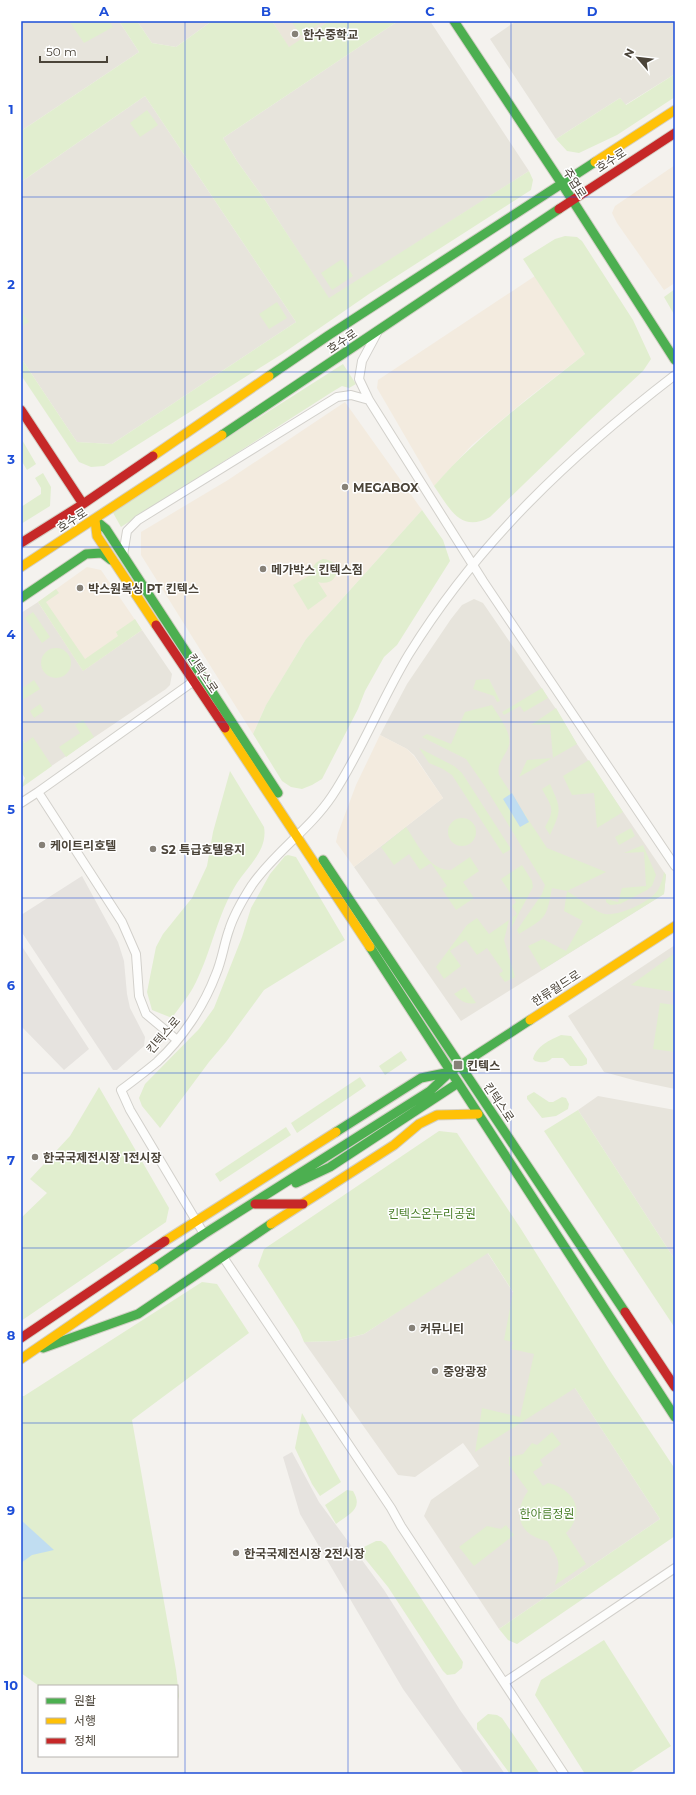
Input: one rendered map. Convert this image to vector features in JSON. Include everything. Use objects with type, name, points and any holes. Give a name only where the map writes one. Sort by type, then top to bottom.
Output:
[{"type":"main road","name":"주엽로","points":[[454,21],[562,184],[675,360]]},
{"type":"main road","name":"호수로","points":[[21,543],[83,504],[329,334],[675,110]]},
{"type":"main road","name":"호수로","points":[[21,568],[572,200],[675,133]]},
{"type":"main road","name":"킨텍스로","points":[[21,410],[94,520],[106,529],[123,555],[301,833],[450,1072],[675,1417]]},
{"type":"main road","name":"킨텍스로","points":[[94,520],[97,536],[194,681],[461,1065],[675,1387]]},
{"type":"main road","points":[[21,598],[86,554],[102,553],[115,563]]},
{"type":"main road","name":"한류월드로","points":[[450,1072],[675,926]]},
{"type":"main road","points":[[21,1359],[204,1234],[254,1204],[430,1091],[450,1072]]},
{"type":"main road","points":[[21,1338],[196,1221],[421,1078],[450,1072]]},
{"type":"main road","points":[[254,1204],[330,1167],[458,1083]]},
{"type":"main road","points":[[29,1353],[138,1314],[394,1145],[419,1124],[437,1115],[478,1114]]},
{"type":"main road","points":[[254,1204],[303,1204]]},
{"type":"street","points":[[379,330],[362,361],[359,379],[369,400],[472,564],[675,866]]},
{"type":"street","points":[[301,833],[334,793],[370,731],[382,701],[410,653],[440,607],[472,564],[519,511],[569,462],[624,414],[675,374]]},
{"type":"street","points":[[123,555],[127,531],[138,520],[337,397],[351,395],[369,400]]},
{"type":"street","points":[[21,803],[194,681]]},
{"type":"street","points":[[38,792],[122,922],[136,954],[139,996],[146,1014],[177,1040]]},
{"type":"street","name":"킨텍스로","points":[[204,1234],[130,1110],[121,1090],[158,1061],[177,1040],[190,1022],[216,974],[234,918],[244,898],[266,865],[301,833]]},
{"type":"street","points":[[223,1257],[391,1508],[401,1526],[505,1682],[564,1774]]},
{"type":"street","points":[[505,1682],[675,1568]]},
{"type":"shaded area","points":[[21,21],[119,21],[139,52],[21,131]]},
{"type":"shaded area","points":[[137,21],[212,21],[176,47],[152,43]]},
{"type":"shaded area","name":"한수중학교","points":[[272,21],[329,21],[289,48]]},
{"type":"shaded area","points":[[398,21],[430,21],[529,171],[329,299],[223,138]]},
{"type":"shaded area","points":[[516,21],[675,21],[675,74],[625,105],[620,98],[556,139],[490,39]]},
{"type":"shaded area","points":[[145,96],[296,322],[112,444],[77,442],[21,358],[21,182]]},
{"type":"shaded area","points":[[675,165],[675,283],[664,290],[617,223],[612,213],[615,206]]},
{"type":"shaded area","points":[[535,276],[585,354],[528,398],[472,445],[434,486],[377,388],[378,380]]},
{"type":"shaded area","points":[[345,402],[422,510],[306,639],[265,707],[253,734],[141,555],[141,532],[228,480]]},
{"type":"shaded area","points":[[87,567],[101,570],[142,630],[83,671],[38,602]]},
{"type":"shaded area","points":[[474,599],[483,603],[556,709],[577,744],[666,875],[664,894],[461,1021],[354,867],[443,798],[414,755],[407,749],[380,735],[407,684],[451,619],[462,605]]},
{"type":"shaded area","points":[[38,602],[83,670],[142,630],[172,674],[170,685],[166,689],[44,771],[21,737],[21,613]]},
{"type":"shaded area","points":[[380,735],[407,749],[414,756],[443,798],[354,867],[336,842],[356,785]]},
{"type":"shaded area","points":[[82,876],[118,942],[124,961],[127,994],[130,1008],[145,1037],[144,1046],[117,1070],[113,1070],[21,931],[21,915]]},
{"type":"shaded area","points":[[21,945],[89,1049],[64,1070],[21,1026]]},
{"type":"shaded area","points":[[675,945],[675,1089],[604,1072],[568,1016]]},
{"type":"shaded area","points":[[598,1096],[675,1110],[675,1260],[578,1110]]},
{"type":"shaded area","points":[[487,1252],[660,1519],[499,1629],[424,1516],[431,1500],[479,1466],[471,1454],[463,1443],[415,1477],[398,1475],[304,1342],[336,1341],[364,1334]]},
{"type":"shaded area","points":[[292,1452],[319,1502],[384,1590],[460,1710],[505,1774],[464,1774],[403,1689],[300,1514],[283,1457]]},
{"type":"green space","points":[[69,21],[109,21],[113,27],[84,43]]},
{"type":"green space","points":[[119,21],[137,21],[152,43],[176,47],[212,21],[272,21],[289,47],[329,21],[398,21],[223,138],[329,298],[529,171],[533,180],[531,190],[369,294],[282,354],[104,466],[91,467],[79,462],[21,375],[21,358],[77,442],[112,444],[296,322],[145,96],[21,182],[21,131],[139,52]]},
{"type":"green space","points":[[291,21],[324,21],[301,36]]},
{"type":"green space","points":[[675,74],[675,97],[617,135],[579,153],[567,151],[556,139],[620,98],[626,105]]},
{"type":"green space","points":[[147,110],[158,125],[140,137],[130,123]]},
{"type":"green space","points":[[565,236],[577,237],[582,241],[633,320],[651,359],[643,371],[490,517],[480,521],[471,522],[463,520],[450,510],[434,486],[451,467],[487,433],[585,354],[523,259],[555,239]]},
{"type":"green space","points":[[342,259],[353,276],[332,290],[321,273]]},
{"type":"green space","points":[[675,289],[675,316],[664,297]]},
{"type":"green space","points":[[277,302],[287,318],[269,329],[259,314]]},
{"type":"green space","points":[[21,311],[29,322],[21,327]]},
{"type":"green space","points":[[343,364],[356,384],[349,388],[342,386],[332,392],[121,527],[112,511]]},
{"type":"green space","points":[[21,438],[36,464],[27,470],[21,460]]},
{"type":"green space","points":[[43,473],[51,487],[50,506],[21,524],[21,507],[41,494],[41,488],[35,478]]},
{"type":"green space","points":[[422,510],[443,540],[450,561],[397,645],[384,657],[365,691],[358,709],[322,779],[302,789],[291,787],[282,781],[253,734],[266,705],[306,639]]},
{"type":"green space","points":[[323,559],[334,564],[336,568],[335,578],[325,583],[318,582],[327,596],[308,610],[293,585],[312,574],[314,565]]},
{"type":"green space","points":[[56,589],[59,593],[46,602],[85,659],[118,636],[116,632],[135,619],[142,630],[83,671],[38,602]]},
{"type":"green space","points":[[33,612],[50,637],[42,643],[25,618]]},
{"type":"green space","points":[[56,648],[67,652],[71,663],[67,674],[56,678],[45,674],[41,663],[45,652]]},
{"type":"green space","points":[[489,679],[500,701],[497,702],[494,696],[473,689],[476,680]]},
{"type":"green space","points":[[34,680],[40,689],[21,701],[21,689]]},
{"type":"green space","points":[[542,688],[548,698],[524,712],[520,706],[504,715],[502,712]]},
{"type":"green space","points":[[40,704],[44,711],[34,718],[30,711]]},
{"type":"green space","points":[[492,705],[507,730],[509,740],[508,749],[499,767],[499,775],[547,848],[606,872],[567,891],[552,888],[548,906],[543,917],[519,934],[517,930],[542,894],[545,885],[484,785],[466,759],[422,737],[427,734],[451,744],[465,712]]},
{"type":"green space","points":[[556,708],[577,744],[553,758],[550,724],[531,725]]},
{"type":"green space","points":[[83,720],[94,737],[66,757],[59,747],[80,733],[75,725]]},
{"type":"green space","points":[[21,737],[25,743],[33,737],[52,766],[21,788],[25,778],[21,772]]},
{"type":"green space","points":[[419,748],[454,766],[462,773],[511,849],[503,854],[452,775],[429,763]]},
{"type":"green space","points":[[552,758],[519,777],[527,760]]},
{"type":"green space","points":[[589,760],[623,812],[597,828],[594,793],[572,795],[563,776]]},
{"type":"green space","points":[[230,771],[264,827],[263,843],[256,857],[230,895],[219,920],[202,970],[194,987],[172,1018],[152,1010],[147,992],[156,947],[163,934],[192,898],[207,866],[213,832]]},
{"type":"green space","points":[[550,784],[559,809],[557,820],[550,835],[545,827],[550,815],[551,807],[542,789]]},
{"type":"green space","points":[[462,818],[472,822],[476,832],[472,842],[462,846],[452,842],[448,832],[452,822]]},
{"type":"green space","points":[[406,827],[424,854],[436,866],[451,870],[470,857],[479,871],[463,882],[474,898],[456,910],[442,889],[447,886],[431,863],[420,870],[409,854],[394,865],[381,847]]},
{"type":"green space","points":[[631,828],[635,836],[619,845],[615,837]]},
{"type":"green space","points":[[643,845],[656,875],[652,886],[620,904],[610,905],[606,902],[606,899],[618,902],[622,888],[646,886],[644,852],[624,853]]},
{"type":"green space","points":[[288,855],[296,857],[345,940],[264,990],[160,1128],[142,1106],[139,1098],[145,1084],[199,1029],[214,1008],[242,937],[251,908],[270,874],[285,856]]},
{"type":"green space","points":[[522,865],[532,881],[533,887],[511,928],[513,917],[517,914],[512,906],[516,902],[501,879]]},
{"type":"green space","points":[[664,872],[666,875],[664,894],[542,970],[528,946],[543,939],[566,951],[583,921],[564,911],[567,891],[601,913],[618,913],[642,903],[654,895],[662,881]]},
{"type":"green space","points":[[477,918],[489,934],[509,920],[504,940],[515,977],[505,982],[499,974],[503,971],[487,948],[477,955],[466,940],[450,951],[461,966],[444,979],[436,967],[467,925]]},
{"type":"green space","points":[[675,953],[675,992],[631,985]]},
{"type":"green space","points":[[465,987],[476,1003],[464,1002],[454,994]]},
{"type":"green space","points":[[660,1003],[675,1005],[675,1052],[653,1049]]},
{"type":"green space","points":[[561,1035],[571,1036],[587,1059],[587,1064],[582,1066],[570,1066],[563,1058],[552,1058],[547,1062],[535,1061],[533,1059],[540,1047],[548,1041]]},
{"type":"green space","points":[[401,1051],[407,1060],[385,1075],[379,1066]]},
{"type":"green space","points":[[360,1077],[366,1086],[297,1133],[291,1123]]},
{"type":"green space","points":[[99,1087],[169,1208],[166,1222],[21,1321],[21,1218],[47,1193],[30,1179],[70,1136]]},
{"type":"green space","points":[[534,1092],[549,1102],[553,1102],[562,1097],[566,1098],[569,1104],[568,1109],[556,1116],[542,1118],[527,1099],[527,1096]]},
{"type":"green space","points":[[578,1110],[675,1260],[675,1328],[544,1131]]},
{"type":"green space","points":[[286,1127],[291,1135],[220,1182],[215,1174]]},
{"type":"green space","name":"킨텍스온누리공원","points":[[439,1131],[457,1133],[521,1229],[610,1371],[675,1469],[675,1536],[517,1644],[508,1640],[499,1629],[660,1519],[575,1388],[475,1452],[482,1408],[520,1417],[534,1354],[511,1349],[513,1342],[504,1340],[513,1292],[488,1253],[364,1334],[336,1341],[304,1342],[299,1330],[258,1266],[264,1249]]},
{"type":"green space","points":[[202,1282],[217,1284],[249,1333],[132,1420],[178,1685],[38,1685],[21,1673],[21,1392],[22,1396]]},
{"type":"green space","points":[[302,1413],[341,1482],[320,1496],[312,1484],[295,1448]]},
{"type":"green space","name":"한아름정원","points":[[552,1432],[561,1444],[540,1460],[543,1465],[533,1472],[543,1486],[548,1483],[565,1490],[575,1502],[576,1517],[566,1533],[586,1564],[555,1585],[559,1566],[557,1558],[547,1541],[537,1538],[524,1529],[521,1522],[520,1508],[528,1491],[509,1465],[509,1457],[523,1454],[532,1443],[537,1445]]},
{"type":"green space","points":[[347,1490],[353,1491],[357,1502],[356,1507],[350,1514],[336,1524],[325,1505]]},
{"type":"green space","points":[[506,1525],[514,1535],[474,1566],[459,1547],[487,1526],[501,1529]]},
{"type":"green space","points":[[376,1541],[381,1541],[386,1545],[463,1662],[462,1668],[455,1674],[447,1675],[443,1671],[388,1587],[358,1550]]},
{"type":"green space","points":[[604,1640],[671,1746],[628,1774],[585,1774],[535,1695],[541,1680]]},
{"type":"green space","points":[[488,1714],[497,1715],[502,1718],[540,1774],[510,1774],[477,1729],[477,1723]]},
{"type":"water","points":[[512,793],[529,822],[520,827],[503,799]]},
{"type":"water","points":[[21,1520],[54,1550],[32,1555],[21,1563]]},
{"type":"traffic: fast","points":[[454,21],[562,184],[675,360]]},
{"type":"traffic: fast","points":[[269,376],[329,335],[595,162]]},
{"type":"traffic: fast","points":[[222,435],[559,209]]},
{"type":"traffic: fast","points":[[95,520],[106,529],[278,793]]},
{"type":"traffic: fast","points":[[21,598],[86,554],[102,553],[111,560]]},
{"type":"traffic: fast","points":[[323,860],[625,1312]]},
{"type":"traffic: fast","points":[[370,947],[675,1417]]},
{"type":"traffic: fast","points":[[154,1268],[204,1234],[430,1091],[450,1072],[530,1020]]},
{"type":"traffic: fast","points":[[336,1132],[421,1078],[450,1072]]},
{"type":"traffic: fast","points":[[296,1183],[330,1167],[458,1083]]},
{"type":"traffic: fast","points":[[43,1348],[138,1314],[271,1224]]},
{"type":"traffic: slow","points":[[595,162],[675,110]]},
{"type":"traffic: slow","points":[[153,456],[269,376]]},
{"type":"traffic: slow","points":[[21,567],[222,435]]},
{"type":"traffic: slow","points":[[95,520],[97,536],[156,625]]},
{"type":"traffic: slow","points":[[225,728],[370,947]]},
{"type":"traffic: slow","points":[[530,1020],[675,926]]},
{"type":"traffic: slow","points":[[271,1224],[394,1145],[419,1124],[437,1115],[478,1114]]},
{"type":"traffic: slow","points":[[165,1241],[336,1132]]},
{"type":"traffic: slow","points":[[21,1359],[154,1268]]},
{"type":"traffic: jam","points":[[559,209],[675,133]]},
{"type":"traffic: jam","points":[[21,410],[83,504]]},
{"type":"traffic: jam","points":[[21,543],[83,504],[153,456]]},
{"type":"traffic: jam","points":[[156,625],[225,728]]},
{"type":"traffic: jam","points":[[255,1204],[303,1204]]},
{"type":"traffic: jam","points":[[21,1338],[165,1241]]},
{"type":"traffic: jam","points":[[625,1312],[675,1387]]},
{"type":"place","name":"한수중학교","points":[[295,34]]},
{"type":"place","name":"MEGABOX","points":[[345,487]]},
{"type":"place","name":"메가박스 킨텍스점","points":[[263,569]]},
{"type":"place","name":"박스원복싱 PT 킨텍스","points":[[80,588]]},
{"type":"place","name":"케이트리호텔","points":[[42,845]]},
{"type":"place","name":"S2 특급호텔용지","points":[[153,849]]},
{"type":"place","name":"킨텍스","points":[[458,1065]]},
{"type":"place","name":"한국국제전시장 1전시장","points":[[35,1157]]},
{"type":"place","name":"커뮤니티","points":[[412,1328]]},
{"type":"place","name":"중앙광장","points":[[435,1371]]},
{"type":"place","name":"한국국제전시장 2전시장","points":[[236,1553]]}]
